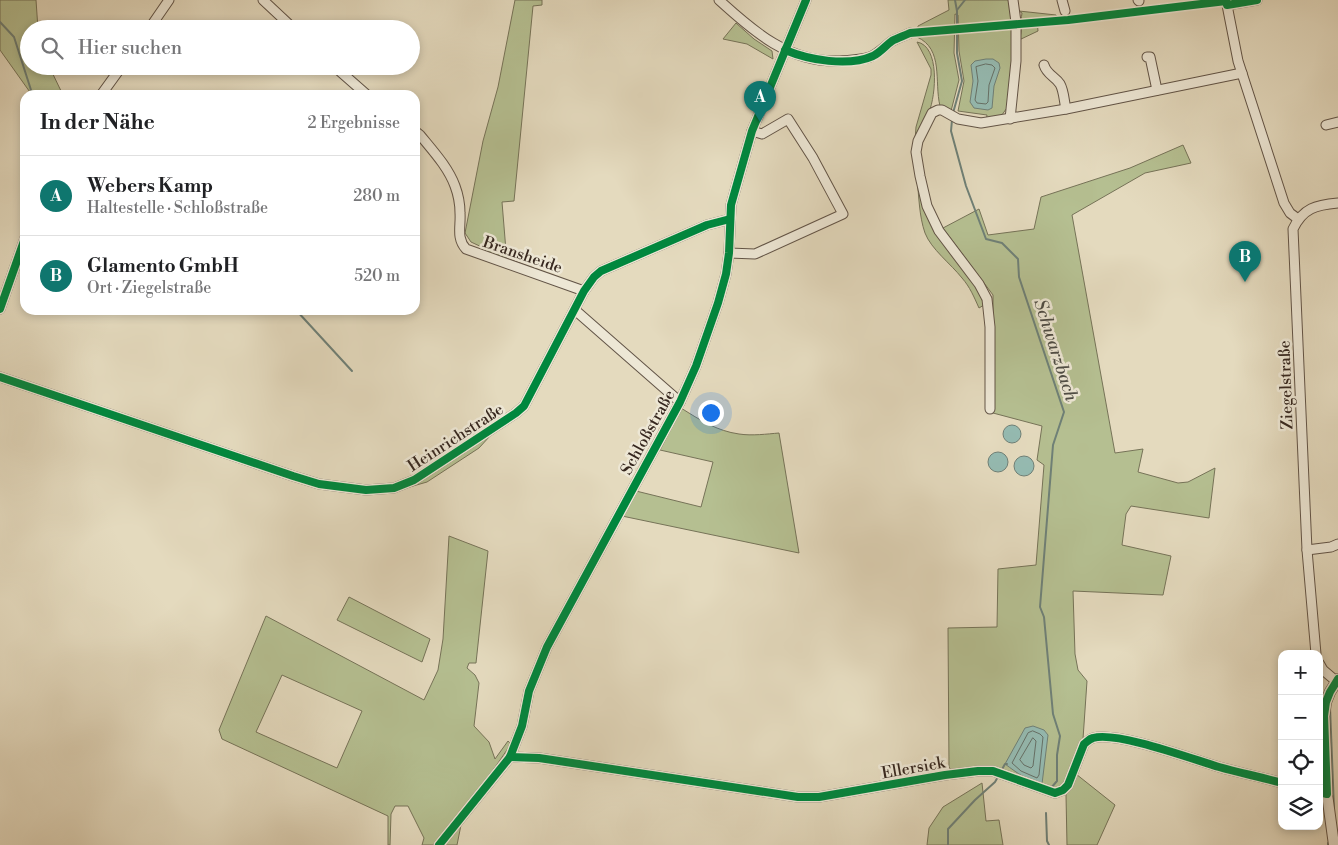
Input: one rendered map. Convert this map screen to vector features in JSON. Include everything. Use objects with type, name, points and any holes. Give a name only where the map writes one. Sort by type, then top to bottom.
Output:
[{"type":"street","points":[[155,20],[169,0]]},
{"type":"street","points":[[263,0],[284,20]]},
{"type":"street","points":[[719,0],[757,34],[785,50],[804,57],[824,60],[865,58],[878,53],[895,40],[910,33]]},
{"type":"street","name":"Schloßstraße","points":[[439,845],[510,757],[522,726],[529,691],[547,647],[680,402],[696,366],[726,274],[731,205],[734,190],[752,131],[806,0]]},
{"type":"street","points":[[1010,120],[1016,62],[1016,25],[1013,0]]},
{"type":"street","points":[[1062,0],[1065,11]]},
{"type":"street","points":[[1257,0],[1226,3],[1238,60],[1284,203],[1290,213],[1298,219],[1311,208],[1338,204]]},
{"type":"street","points":[[1147,57],[1150,57],[1157,90]]},
{"type":"street","points":[[1044,66],[1046,72],[1062,87],[1066,109]]},
{"type":"street","points":[[990,409],[990,327],[987,300],[979,284],[939,231],[927,206],[918,164],[916,152],[918,141],[932,113],[938,110],[950,114],[958,120],[981,123],[1010,120],[1242,73]]},
{"type":"street","points":[[105,90],[115,75]]},
{"type":"street","points":[[344,75],[361,90]]},
{"type":"street","points":[[729,253],[755,254],[843,214],[813,158],[788,120],[762,134],[752,131]]},
{"type":"street","points":[[1326,125],[1338,122]]},
{"type":"street","name":"Bransheide","points":[[420,137],[449,172],[456,187],[460,214],[459,238],[466,249],[584,290]]},
{"type":"street","name":"Heinrichstraße","points":[[0,377],[287,475],[319,484],[366,490],[394,488],[414,480],[516,414],[524,406],[584,290],[594,277],[601,272],[707,225],[730,219]]},
{"type":"street","name":"Ziegelstraße","points":[[1298,219],[1293,229],[1307,550],[1316,650]]},
{"type":"street","points":[[0,308],[20,252]]},
{"type":"street","points":[[575,310],[680,402]]},
{"type":"street","points":[[1307,550],[1331,547],[1338,544]]},
{"type":"street","points":[[1323,670],[1337,680],[1326,702],[1324,716],[1323,793],[1334,845]]},
{"type":"street","name":"Ellersiek","points":[[510,757],[539,758],[798,797],[819,797],[945,774],[978,771],[999,774],[1055,793],[1063,790],[1068,785],[1084,744],[1093,738],[1099,737],[1139,743],[1221,768],[1278,782]]},
{"type":"green space","points":[[0,0],[36,0],[37,20],[20,20],[20,75],[53,75],[61,90],[28,90],[0,50]]},
{"type":"green space","points":[[515,0],[542,0],[542,5],[533,6],[514,201],[502,202],[507,263],[484,254],[486,249],[471,242],[465,233],[483,141],[498,87]]},
{"type":"green space","points":[[948,0],[1009,0],[1014,48],[1009,105],[999,119],[986,121],[987,115],[958,111],[964,81],[959,51],[958,15],[955,14],[954,53],[959,80],[951,111],[940,106],[935,58],[925,42],[917,37],[918,26],[949,10]]},
{"type":"green space","points":[[1019,11],[1056,15],[1057,19],[1037,20],[1038,31],[1019,40],[1022,13]]},
{"type":"green space","points":[[736,23],[754,39],[772,51],[773,59],[747,44],[723,39]]},
{"type":"green space","points":[[917,42],[924,45],[930,52],[933,61],[934,83],[929,112],[915,140],[916,127],[931,75],[931,69]]},
{"type":"green space","points":[[1183,145],[1191,163],[1145,173],[1072,215],[1115,453],[1143,449],[1138,472],[1178,483],[1188,482],[1215,468],[1209,518],[1131,506],[1126,514],[1122,545],[1171,556],[1163,595],[1073,591],[1075,654],[1078,670],[1087,681],[1083,739],[1074,765],[1062,785],[1054,790],[995,767],[951,770],[949,767],[948,628],[997,627],[998,569],[1036,565],[1044,465],[1037,460],[1042,426],[993,413],[993,295],[943,228],[979,209],[988,235],[1034,229],[1041,197],[1130,168]]},
{"type":"green space","points":[[917,179],[924,207],[977,286],[984,305],[979,308],[965,281],[936,251],[925,233],[920,213]]},
{"type":"green space","points":[[681,408],[709,424],[731,433],[759,435],[779,433],[799,553],[622,516],[636,491],[701,507],[713,462],[660,450]]},
{"type":"green space","points":[[490,436],[479,448],[427,482],[406,488]]},
{"type":"green space","points":[[449,536],[488,551],[476,663],[469,663],[467,668],[475,675],[479,683],[474,726],[489,742],[495,759],[508,741],[511,744],[474,798],[435,845],[422,845],[424,838],[408,806],[395,806],[391,814],[390,845],[388,845],[388,816],[222,739],[219,730],[266,616],[424,700],[438,670],[443,639]],"holes":[[[282,675],[362,711],[337,768],[256,732]]]},
{"type":"green space","points":[[349,597],[430,639],[422,662],[337,620]]},
{"type":"green space","points":[[1076,774],[1115,805],[1097,845],[1067,845],[1066,795]]},
{"type":"green space","points":[[982,783],[986,821],[999,820],[1003,845],[927,845],[929,828],[943,807]]},
{"type":"green space","points":[[461,825],[457,845],[444,845]]},
{"type":"water","points":[[993,59],[999,63],[1000,68],[994,86],[992,108],[988,110],[974,108],[970,102],[973,81],[971,65],[975,61]]},
{"type":"water","points":[[1008,425],[1016,425],[1021,430],[1019,441],[1008,443],[1003,438],[1003,430]]},
{"type":"water","points":[[998,452],[1005,455],[1008,462],[1005,469],[998,472],[991,469],[988,462],[991,455]]},
{"type":"water","points":[[1024,456],[1031,459],[1034,466],[1031,473],[1024,476],[1017,473],[1014,466],[1017,459]]},
{"type":"water","points":[[1033,726],[1044,730],[1048,735],[1042,784],[1027,779],[1005,764],[1025,728]]},
{"type":"waterway","name":"Schwarzbach","points":[[953,113],[962,81],[957,53],[957,11],[955,0]]},
{"type":"waterway","points":[[957,10],[965,0]]},
{"type":"waterway","points":[[0,22],[14,37],[20,56]]},
{"type":"waterway","points":[[26,75],[31,90]]},
{"type":"waterway","name":"Schwarzbach","points":[[952,120],[951,131],[966,186],[986,239],[1002,243],[1018,259],[1019,277],[1064,412],[1053,445],[1040,607],[1044,617],[1053,714],[1060,736],[1057,755],[1057,781],[1051,788]]},
{"type":"waterway","points":[[301,315],[352,371]]},
{"type":"waterway","points":[[1330,707],[1334,809]]},
{"type":"waterway","name":"Schwarzbach","points":[[1001,771],[1005,764],[1007,764]]},
{"type":"waterway","points":[[948,845],[948,829],[995,782],[999,775]]},
{"type":"waterway","name":"Schwarzbach","points":[[1046,813],[1047,841],[1049,845]]},
{"type":"cycle path","points":[[439,845],[510,757],[522,726],[529,691],[547,647],[680,402],[696,366],[726,274],[731,205],[752,131],[806,0]]},
{"type":"cycle path","points":[[785,50],[805,57],[829,61],[852,61],[873,56],[892,41],[910,33],[1068,20],[1226,1],[1227,5],[1257,0]]},
{"type":"cycle path","points":[[0,377],[319,484],[366,490],[394,488],[414,480],[524,406],[584,291],[601,271],[707,225],[730,219]]},
{"type":"cycle path","points":[[0,309],[20,252]]},
{"type":"cycle path","points":[[1323,793],[1327,794],[1324,716],[1326,702],[1338,679]]},
{"type":"cycle path","points":[[510,757],[539,758],[798,797],[819,797],[978,771],[993,771],[1055,793],[1063,790],[1068,785],[1084,744],[1092,738],[1104,737],[1136,742],[1219,767],[1278,782]]},
{"type":"place","name":"Webers Kamp","points":[[760,122]]},
{"type":"place","name":"Glamento GmbH","points":[[1245,282]]}]
